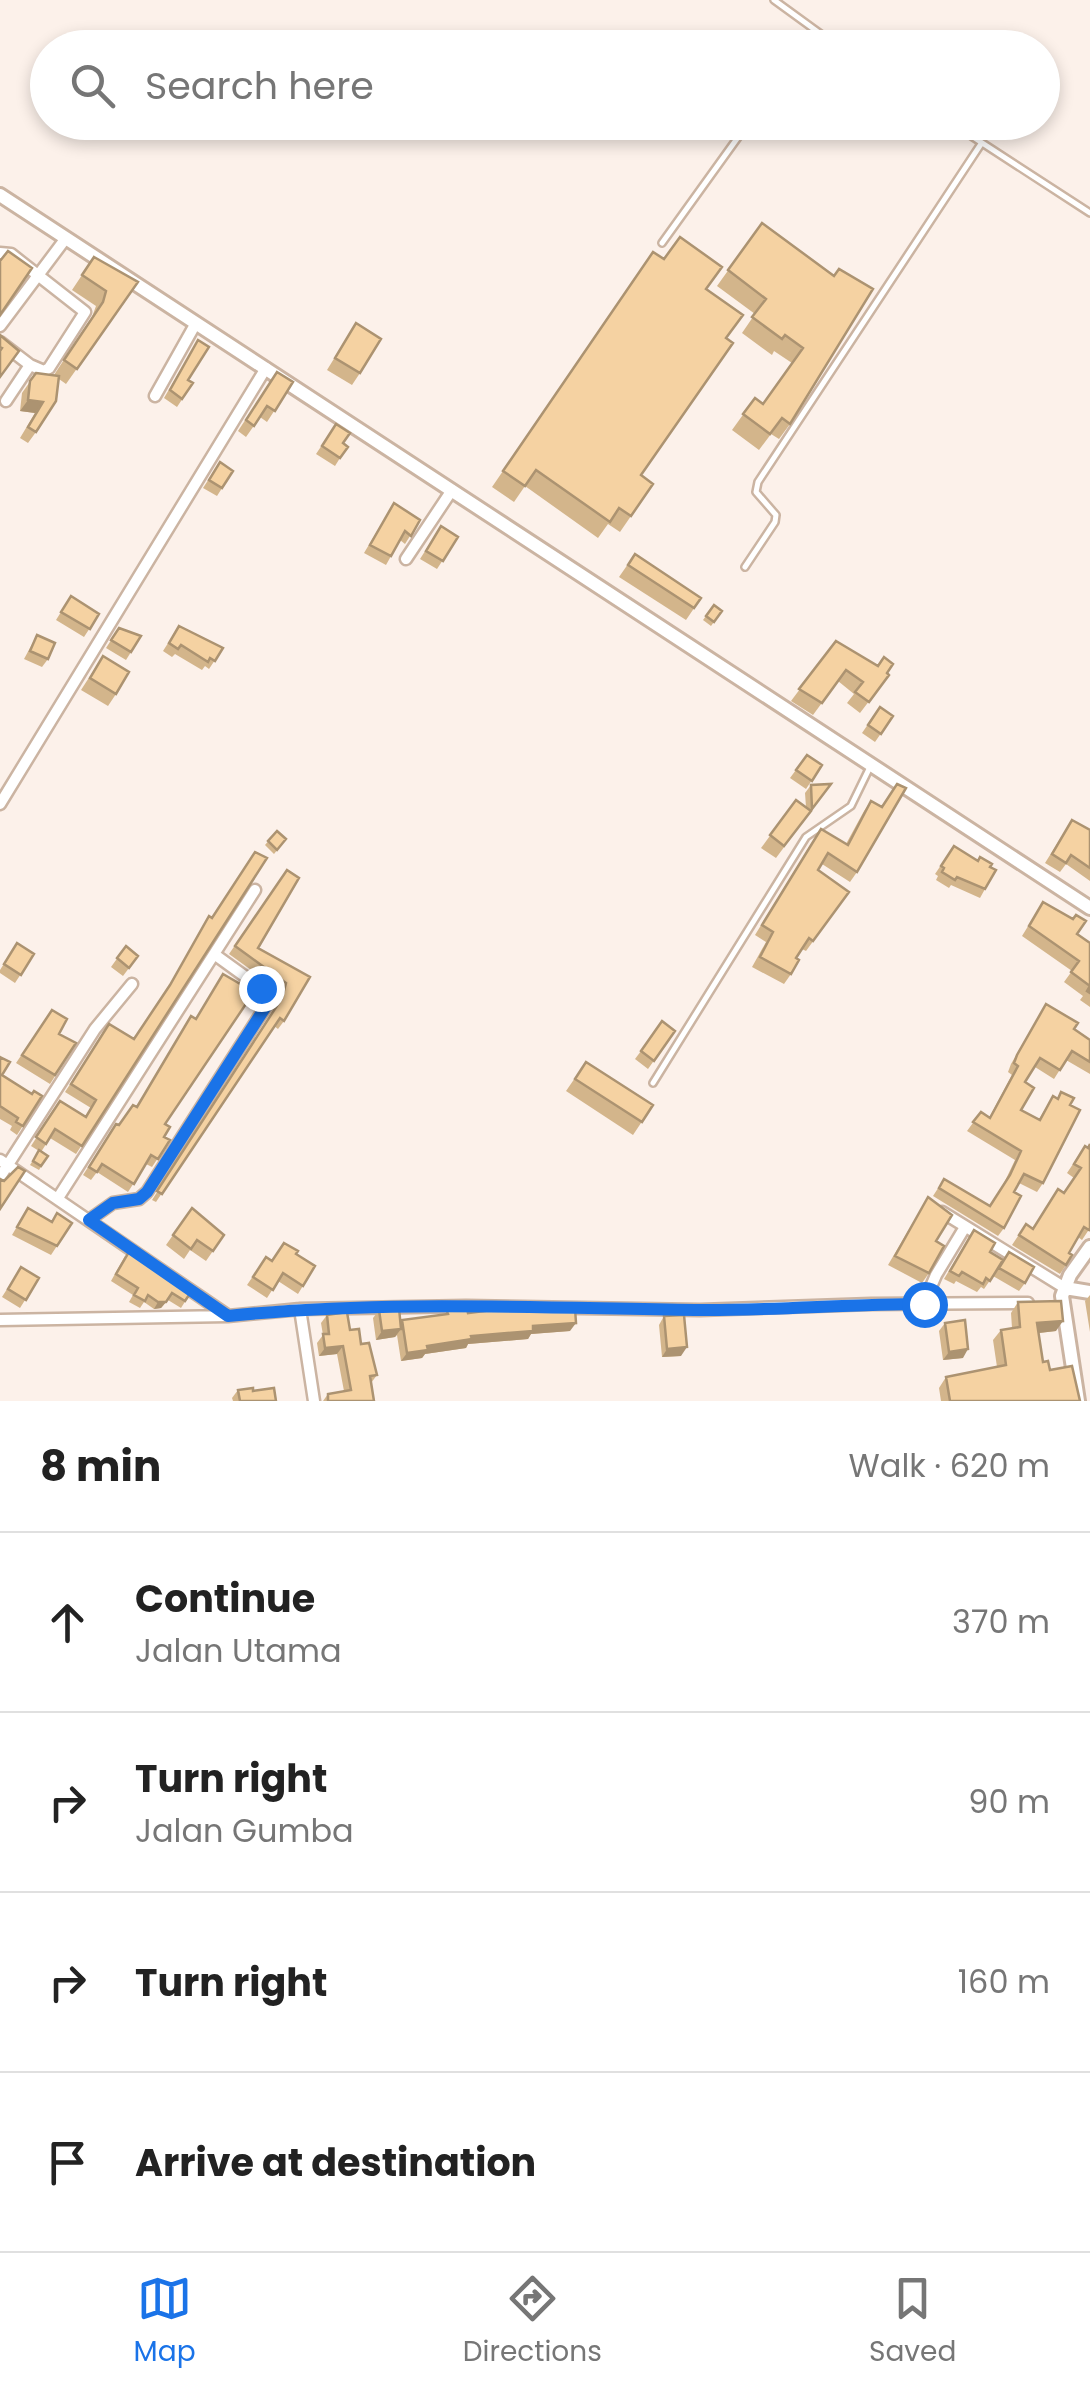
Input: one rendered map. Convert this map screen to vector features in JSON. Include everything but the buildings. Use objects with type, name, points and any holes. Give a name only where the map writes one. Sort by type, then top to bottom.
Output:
[{"type":"street","points":[[0,195],[1090,908]]},
{"type":"street","points":[[0,326],[66,238]]},
{"type":"street","points":[[0,253],[10,254],[85,312],[44,371],[0,342]]},
{"type":"street","points":[[155,396],[196,322]]},
{"type":"street","points":[[6,401],[30,365]]},
{"type":"street","points":[[0,804],[266,368]]},
{"type":"street","points":[[406,559],[452,490]]},
{"type":"street","points":[[58,1198],[254,890]]},
{"type":"street","points":[[89,1220],[113,1203],[139,1199],[147,1192],[268,1003],[261,988],[214,954]]},
{"type":"street","points":[[0,1177],[4,1163],[95,1029],[132,984]]},
{"type":"street","points":[[4,1163],[228,1316]]},
{"type":"street","points":[[930,1204],[1065,1288],[1090,1292]]},
{"type":"street","points":[[924,1304],[936,1274],[964,1226]]},
{"type":"street","points":[[1078,1401],[1062,1303],[1065,1288],[1090,1247]]},
{"type":"street","points":[[0,1320],[228,1316],[300,1308],[700,1310],[1062,1303]]},
{"type":"street","points":[[300,1308],[314,1401]]},
{"type":"lane","points":[[774,0],[815,30]]},
{"type":"lane","points":[[662,243],[736,140]]},
{"type":"lane","points":[[976,140],[1090,213]]},
{"type":"lane","points":[[746,567],[776,515],[756,492],[758,482],[982,144]]},
{"type":"lane","points":[[653,1082],[806,837],[851,806],[872,764]]},
{"type":"route","points":[[261,988],[268,1003],[147,1192],[139,1199],[113,1203],[89,1220],[228,1316],[300,1308],[700,1310],[924,1304]]}]
